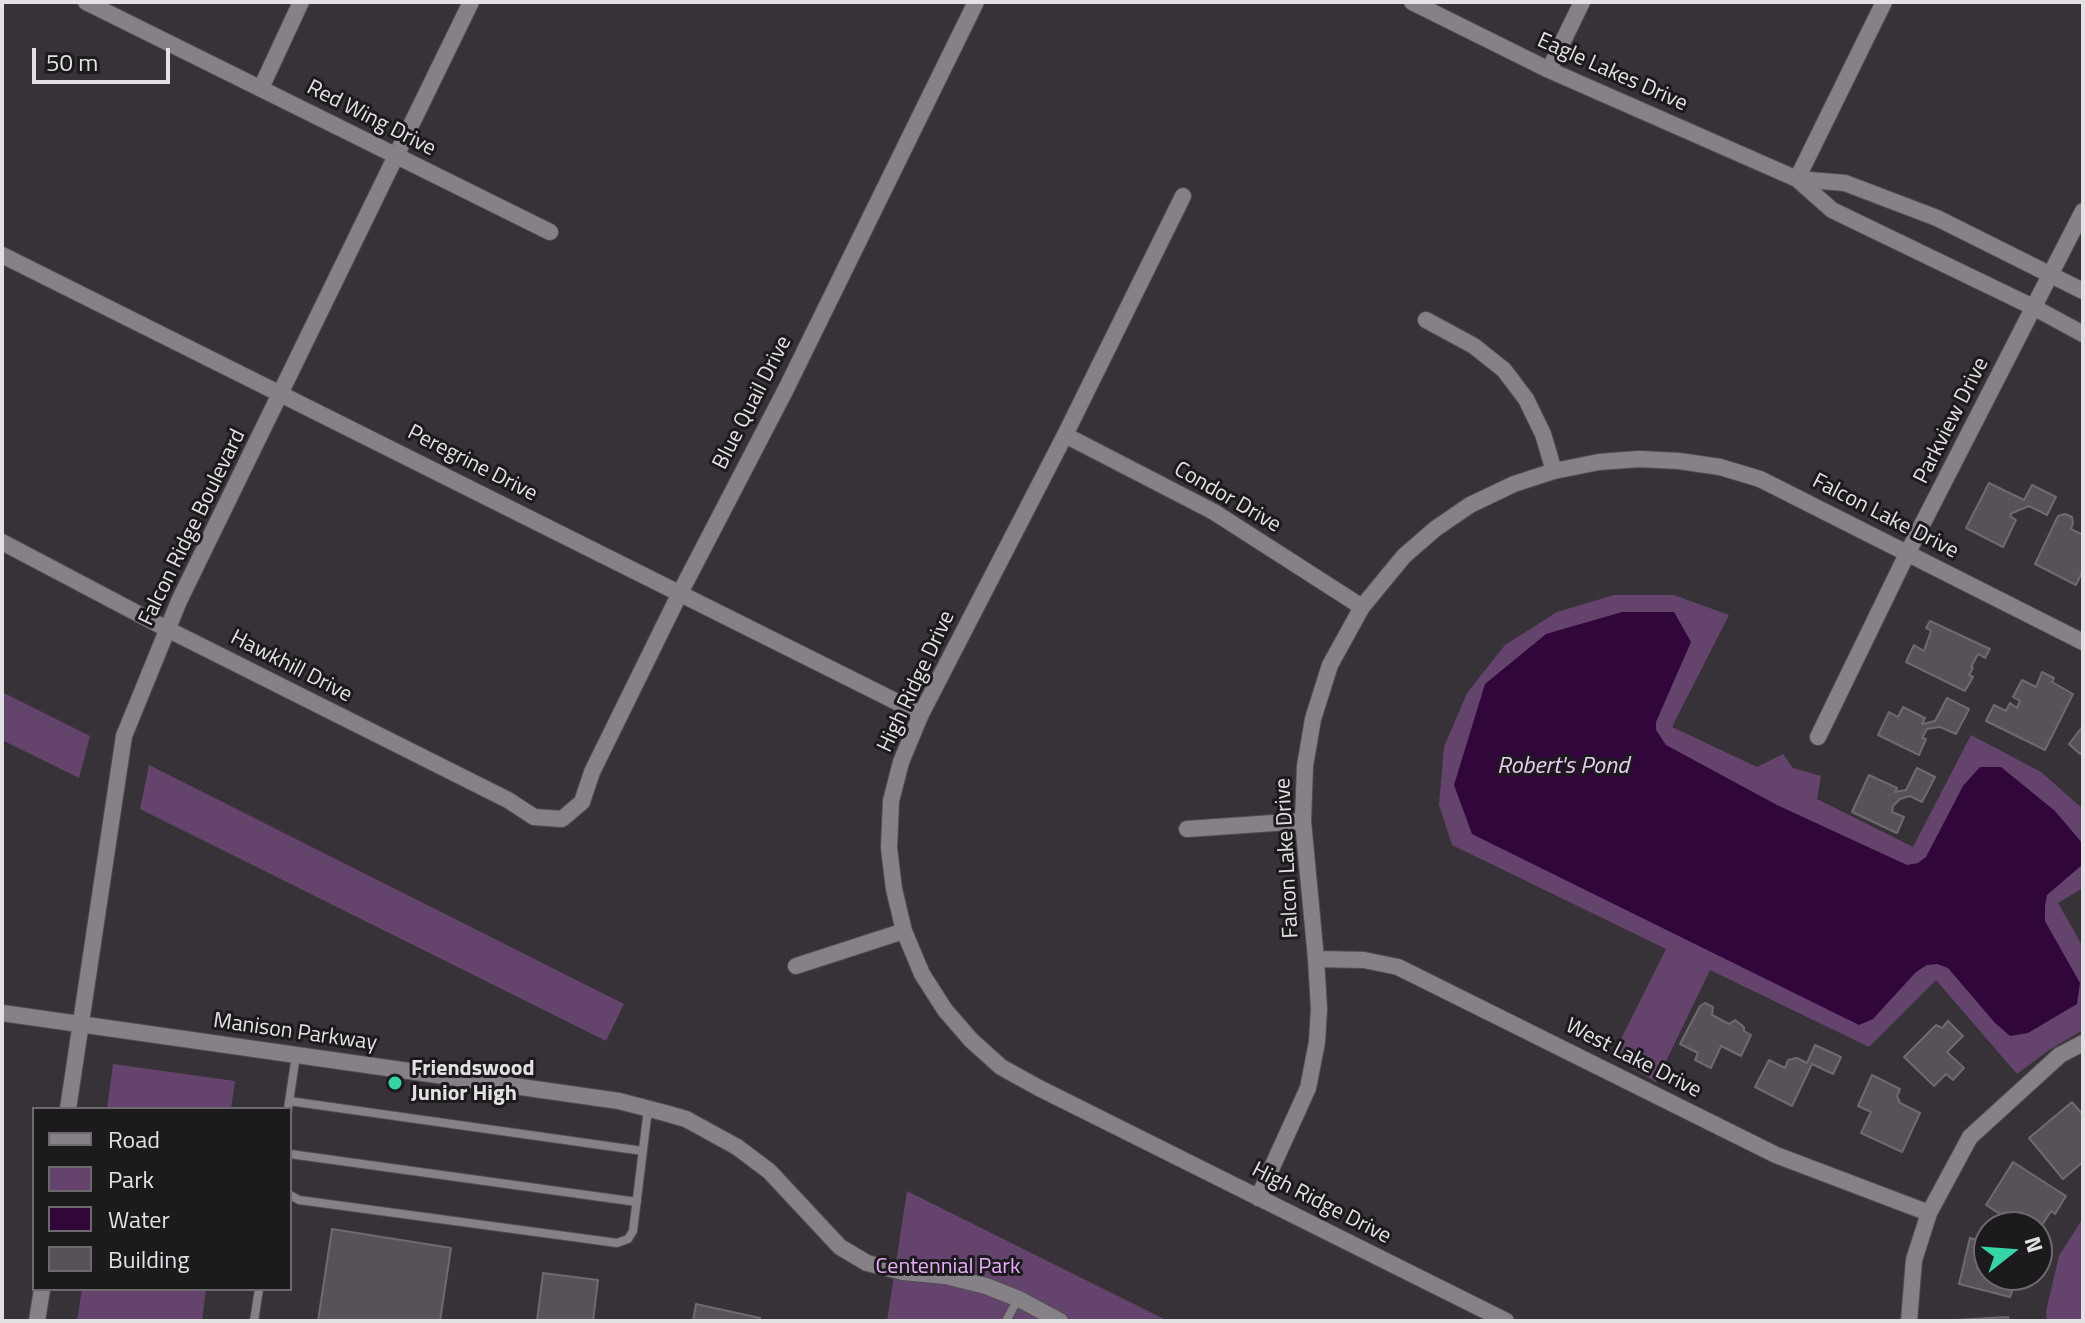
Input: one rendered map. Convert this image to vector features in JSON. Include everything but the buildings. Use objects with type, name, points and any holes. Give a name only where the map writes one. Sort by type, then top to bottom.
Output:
[{"type":"street","name":"Red Wing Drive","points":[[86,2],[550,232]]},
{"type":"street","points":[[261,88],[301,2]]},
{"type":"street","name":"Falcon Ridge Boulevard","points":[[68,1107],[124,736],[167,629],[471,2]]},
{"type":"street","name":"Blue Quail Drive","points":[[562,819],[582,802],[592,772],[680,593],[786,389],[976,2]]},
{"type":"street","name":"Eagle Lakes Drive","points":[[1412,2],[1549,70],[1797,179],[1832,210],[2083,334]]},
{"type":"street","points":[[1549,70],[1582,2]]},
{"type":"street","points":[[1797,179],[1884,2]]},
{"type":"street","name":"Eagle Lakes Drive","points":[[1797,179],[1845,183],[1937,218],[2083,291]]},
{"type":"street","name":"High Ridge Drive","points":[[1183,196],[1065,435],[921,714],[901,762],[891,801],[889,848],[904,931],[922,974],[945,1010],[971,1040],[1001,1067],[1506,1321]]},
{"type":"street","name":"Parkview Drive","points":[[1818,737],[1908,552],[2083,211]]},
{"type":"street","name":"Peregrine Drive","points":[[2,255],[921,714]]},
{"type":"street","points":[[1426,320],[1474,346],[1504,370],[1526,399],[1543,434],[1554,471]]},
{"type":"street","name":"Condor Drive","points":[[1065,435],[1214,512],[1362,607]]},
{"type":"street","name":"Falcon Lake Drive","points":[[1258,1198],[1308,1088],[1317,1042],[1316,959],[1303,821],[1305,766],[1313,719],[1330,665],[1362,607],[1404,556],[1435,529],[1470,505],[1514,484],[1554,471],[1599,462],[1639,459],[1720,467],[1760,479],[2083,642]]},
{"type":"street","name":"Hawkhill Drive","points":[[2,542],[167,629],[508,800],[534,817],[562,819]]},
{"type":"street","points":[[1187,829],[1303,821]]},
{"type":"street","points":[[796,966],[904,931]]},
{"type":"street","name":"West Lake Drive","points":[[1316,959],[1364,960],[1398,967],[1776,1155],[1929,1213]]},
{"type":"street","name":"Manison Parkway","points":[[2,1013],[619,1101],[686,1119],[737,1147],[769,1171],[840,1247],[867,1263],[986,1286],[1060,1321]]},
{"type":"street","points":[[1909,1321],[1914,1260],[1929,1213],[1970,1137],[2060,1055],[2083,1043]]},
{"type":"street","points":[[37,1321],[42,1291]]},
{"type":"lane","points":[[296,1054],[289,1105],[643,1151]]},
{"type":"lane","points":[[292,1196],[299,1200],[617,1243],[628,1239],[633,1231],[648,1109]]},
{"type":"lane","points":[[292,1154],[637,1202]]},
{"type":"lane","points":[[254,1321],[259,1291]]},
{"type":"lane","points":[[1006,1321],[1019,1299]]},
{"type":"green space","points":[[1614,595],[1674,595],[1729,615],[1672,727],[1757,767],[1783,754],[1793,768],[1821,776],[1817,799],[1913,847],[1971,735],[2041,772],[2083,809],[2083,888],[2058,903],[2083,947],[2083,1030],[2017,1074],[1936,980],[1869,1047],[1710,970],[1656,1082],[1612,1057],[1666,949],[1452,845],[1439,805],[1444,747],[1467,693],[1505,645],[1557,612]]},
{"type":"green space","points":[[2,692],[90,736],[79,778],[2,740]]},
{"type":"green space","points":[[149,765],[624,1004],[606,1041],[140,809]]},
{"type":"green space","points":[[113,1064],[235,1081],[231,1107],[107,1107]]},
{"type":"green space","name":"Centennial Park","points":[[907,1191],[1168,1321],[887,1321]]},
{"type":"green space","points":[[2083,1218],[2083,1321],[2047,1321],[2046,1311],[2059,1256]]},
{"type":"green space","points":[[82,1291],[206,1291],[202,1321],[77,1321]]},
{"type":"water","name":"Robert's Pond","points":[[1622,612],[1674,612],[1691,642],[1656,722],[1656,730],[1666,745],[1777,805],[1907,865],[1918,863],[1926,857],[1963,786],[1980,767],[2001,767],[2055,811],[2083,844],[2082,865],[2047,895],[2045,906],[2045,921],[2080,983],[2077,1004],[2028,1033],[2010,1036],[1948,968],[1937,964],[1927,965],[1916,972],[1873,1019],[1859,1025],[1472,834],[1454,785],[1485,684],[1546,634]]},
{"type":"place","name":"Friendswood Junior High","points":[[395,1083]]}]
